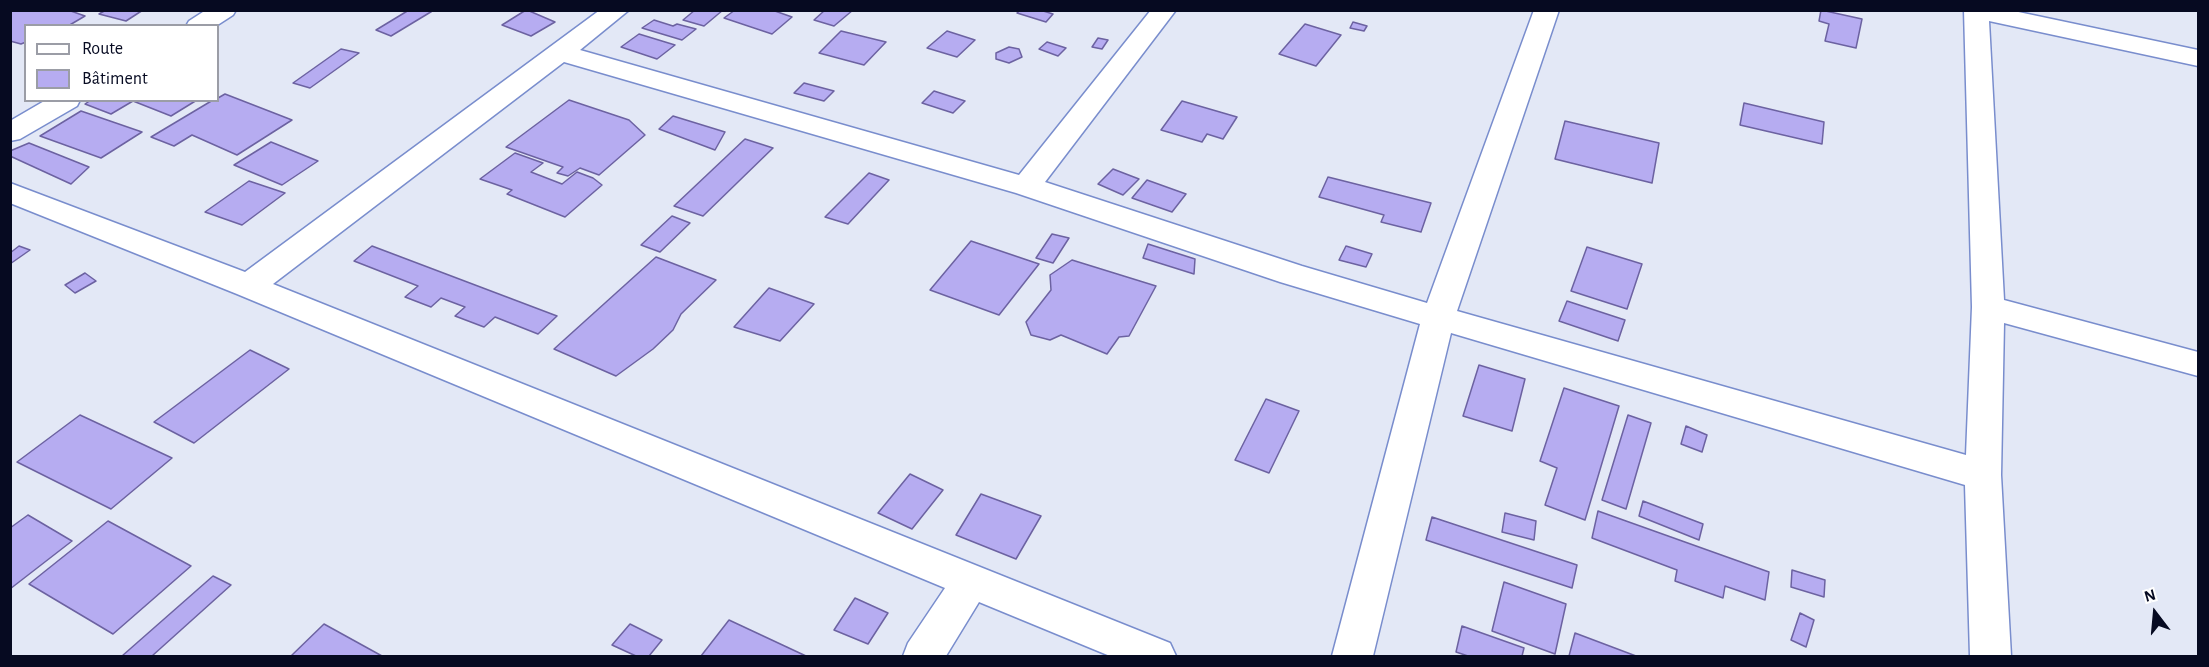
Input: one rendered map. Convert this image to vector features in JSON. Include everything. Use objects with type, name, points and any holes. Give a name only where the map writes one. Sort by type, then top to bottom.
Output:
[{"type":"street","points":[[201,24],[224,10]]},
{"type":"street","points":[[249,286],[617,10]]},
{"type":"street","points":[[1128,10],[1161,14]]},
{"type":"street","points":[[1352,657],[1438,318],[1547,10]]},
{"type":"street","points":[[1990,657],[1983,475],[1988,307],[1976,11],[2199,58]]},
{"type":"street","points":[[1026,186],[1161,14]]},
{"type":"street","points":[[561,53],[1026,186],[1291,274],[1983,475]]},
{"type":"street","points":[[10,133],[64,102]]},
{"type":"street","points":[[10,192],[249,286],[1155,657]]},
{"type":"street","points":[[1988,307],[2199,364]]},
{"type":"street","points":[[923,657],[971,581]]},
{"type":"building","points":[[10,10],[68,10],[85,16],[71,24],[24,24],[24,43],[10,41]]},
{"type":"building","points":[[106,10],[143,10],[126,21],[99,14]]},
{"type":"building","points":[[409,10],[434,10],[391,36],[376,30]]},
{"type":"building","points":[[526,10],[555,22],[531,36],[502,25]]},
{"type":"building","points":[[695,10],[723,10],[704,26],[683,20]]},
{"type":"building","points":[[735,10],[772,10],[792,17],[772,34],[724,18]]},
{"type":"building","points":[[825,10],[853,10],[834,26],[814,20]]},
{"type":"building","points":[[1020,10],[1040,10],[1053,14],[1046,22],[1017,13]]},
{"type":"building","points":[[1821,10],[1862,19],[1856,48],[1825,41],[1829,24],[1819,21]]},
{"type":"building","points":[[654,20],[673,26],[677,24],[696,29],[682,40],[642,28]]},
{"type":"building","points":[[1353,22],[1367,26],[1364,31],[1350,28]]},
{"type":"building","points":[[1305,24],[1341,35],[1316,66],[1279,54]]},
{"type":"building","points":[[841,31],[886,42],[864,65],[819,53]]},
{"type":"building","points":[[947,31],[975,40],[957,57],[927,48]]},
{"type":"building","points":[[639,34],[675,45],[657,59],[621,47]]},
{"type":"building","points":[[1098,38],[1108,40],[1102,49],[1092,47]]},
{"type":"building","points":[[1047,42],[1066,48],[1058,56],[1039,49]]},
{"type":"building","points":[[1009,47],[1019,49],[1022,57],[1009,63],[996,59],[996,53]]},
{"type":"building","points":[[341,49],[359,53],[310,88],[293,83]]},
{"type":"building","points":[[804,83],[834,91],[824,101],[794,93]]},
{"type":"building","points":[[934,91],[965,101],[953,113],[922,103]]},
{"type":"building","points":[[225,94],[292,120],[237,155],[192,135],[174,146],[151,137],[210,102],[219,102],[219,97]]},
{"type":"building","points":[[569,100],[629,120],[645,135],[599,175],[580,168],[568,176],[557,173],[563,167],[506,147]]},
{"type":"building","points":[[1182,101],[1237,117],[1223,139],[1207,134],[1202,142],[1161,130]]},
{"type":"building","points":[[88,102],[131,102],[111,114],[85,104]]},
{"type":"building","points":[[136,102],[194,102],[171,116]]},
{"type":"building","points":[[1744,103],[1824,122],[1822,144],[1740,125]]},
{"type":"building","points":[[81,111],[142,132],[101,158],[40,136]]},
{"type":"building","points":[[673,116],[725,132],[715,150],[659,129]]},
{"type":"building","points":[[1565,121],[1659,143],[1652,183],[1555,159]]},
{"type":"building","points":[[745,139],[773,148],[703,216],[674,206]]},
{"type":"building","points":[[271,142],[318,161],[282,185],[234,165]]},
{"type":"building","points":[[29,143],[89,167],[71,184],[10,156],[10,151]]},
{"type":"building","points":[[515,153],[543,163],[531,172],[562,184],[577,172],[593,178],[602,185],[565,217],[507,194],[512,190],[480,179]]},
{"type":"building","points":[[1113,169],[1139,179],[1123,195],[1098,184]]},
{"type":"building","points":[[869,173],[889,180],[848,224],[825,217]]},
{"type":"building","points":[[1328,177],[1431,203],[1421,232],[1381,222],[1384,215],[1319,197]]},
{"type":"building","points":[[1147,180],[1186,194],[1172,212],[1132,198]]},
{"type":"building","points":[[249,181],[285,193],[242,225],[205,212]]},
{"type":"building","points":[[672,216],[690,223],[660,252],[641,245]]},
{"type":"building","points":[[1052,234],[1069,238],[1053,263],[1036,258]]},
{"type":"building","points":[[971,241],[1039,264],[999,315],[930,290]]},
{"type":"building","points":[[1148,244],[1195,259],[1194,274],[1143,258]]},
{"type":"building","points":[[19,246],[30,250],[10,264],[10,253]]},
{"type":"building","points":[[372,246],[557,316],[538,334],[495,317],[484,327],[455,316],[465,307],[441,298],[431,307],[405,297],[418,286],[354,261]]},
{"type":"building","points":[[1346,246],[1372,254],[1366,267],[1339,260]]},
{"type":"building","points":[[1587,247],[1642,264],[1627,309],[1571,291]]},
{"type":"building","points":[[656,257],[716,280],[681,314],[673,330],[653,349],[616,376],[554,349]]},
{"type":"building","points":[[1072,260],[1156,286],[1129,336],[1119,337],[1107,354],[1061,335],[1050,340],[1031,335],[1026,322],[1051,290],[1050,275]]},
{"type":"building","points":[[85,273],[96,281],[75,293],[65,285]]},
{"type":"building","points":[[769,288],[814,304],[780,341],[734,327]]},
{"type":"building","points":[[1567,301],[1625,320],[1618,341],[1559,321]]},
{"type":"building","points":[[250,350],[289,369],[194,443],[154,422]]},
{"type":"building","points":[[1479,365],[1525,379],[1512,431],[1463,416]]},
{"type":"building","points":[[1564,388],[1619,406],[1585,520],[1545,505],[1557,468],[1540,461]]},
{"type":"building","points":[[1266,399],[1299,411],[1269,473],[1235,460]]},
{"type":"building","points":[[80,415],[172,458],[111,509],[17,462]]},
{"type":"building","points":[[1628,415],[1651,423],[1626,509],[1602,500]]},
{"type":"building","points":[[1686,426],[1707,435],[1702,452],[1681,444]]},
{"type":"building","points":[[910,474],[943,490],[912,529],[878,513]]},
{"type":"building","points":[[981,494],[1041,516],[1016,559],[956,535]]},
{"type":"building","points":[[1643,501],[1703,524],[1699,540],[1639,516]]},
{"type":"building","points":[[1598,511],[1769,572],[1765,600],[1725,586],[1723,598],[1675,581],[1677,570],[1592,538]]},
{"type":"building","points":[[1505,513],[1536,521],[1534,540],[1502,532]]},
{"type":"building","points":[[28,515],[72,541],[10,589],[10,528]]},
{"type":"building","points":[[1432,517],[1577,565],[1572,588],[1426,540]]},
{"type":"building","points":[[108,521],[191,566],[113,634],[29,584]]},
{"type":"building","points":[[1792,570],[1825,580],[1824,597],[1791,587]]},
{"type":"building","points":[[213,576],[231,585],[152,656],[122,656]]},
{"type":"building","points":[[1504,582],[1566,604],[1555,654],[1492,631]]},
{"type":"building","points":[[855,598],[888,613],[868,644],[834,630]]},
{"type":"building","points":[[1800,613],[1814,620],[1806,647],[1791,640]]},
{"type":"building","points":[[729,620],[806,656],[701,656]]},
{"type":"building","points":[[324,624],[382,656],[291,656]]},
{"type":"building","points":[[630,624],[662,640],[649,656],[636,656],[612,645]]},
{"type":"building","points":[[1462,626],[1524,648],[1522,656],[1468,656],[1456,652]]},
{"type":"building","points":[[1575,633],[1636,656],[1569,656]]}]
